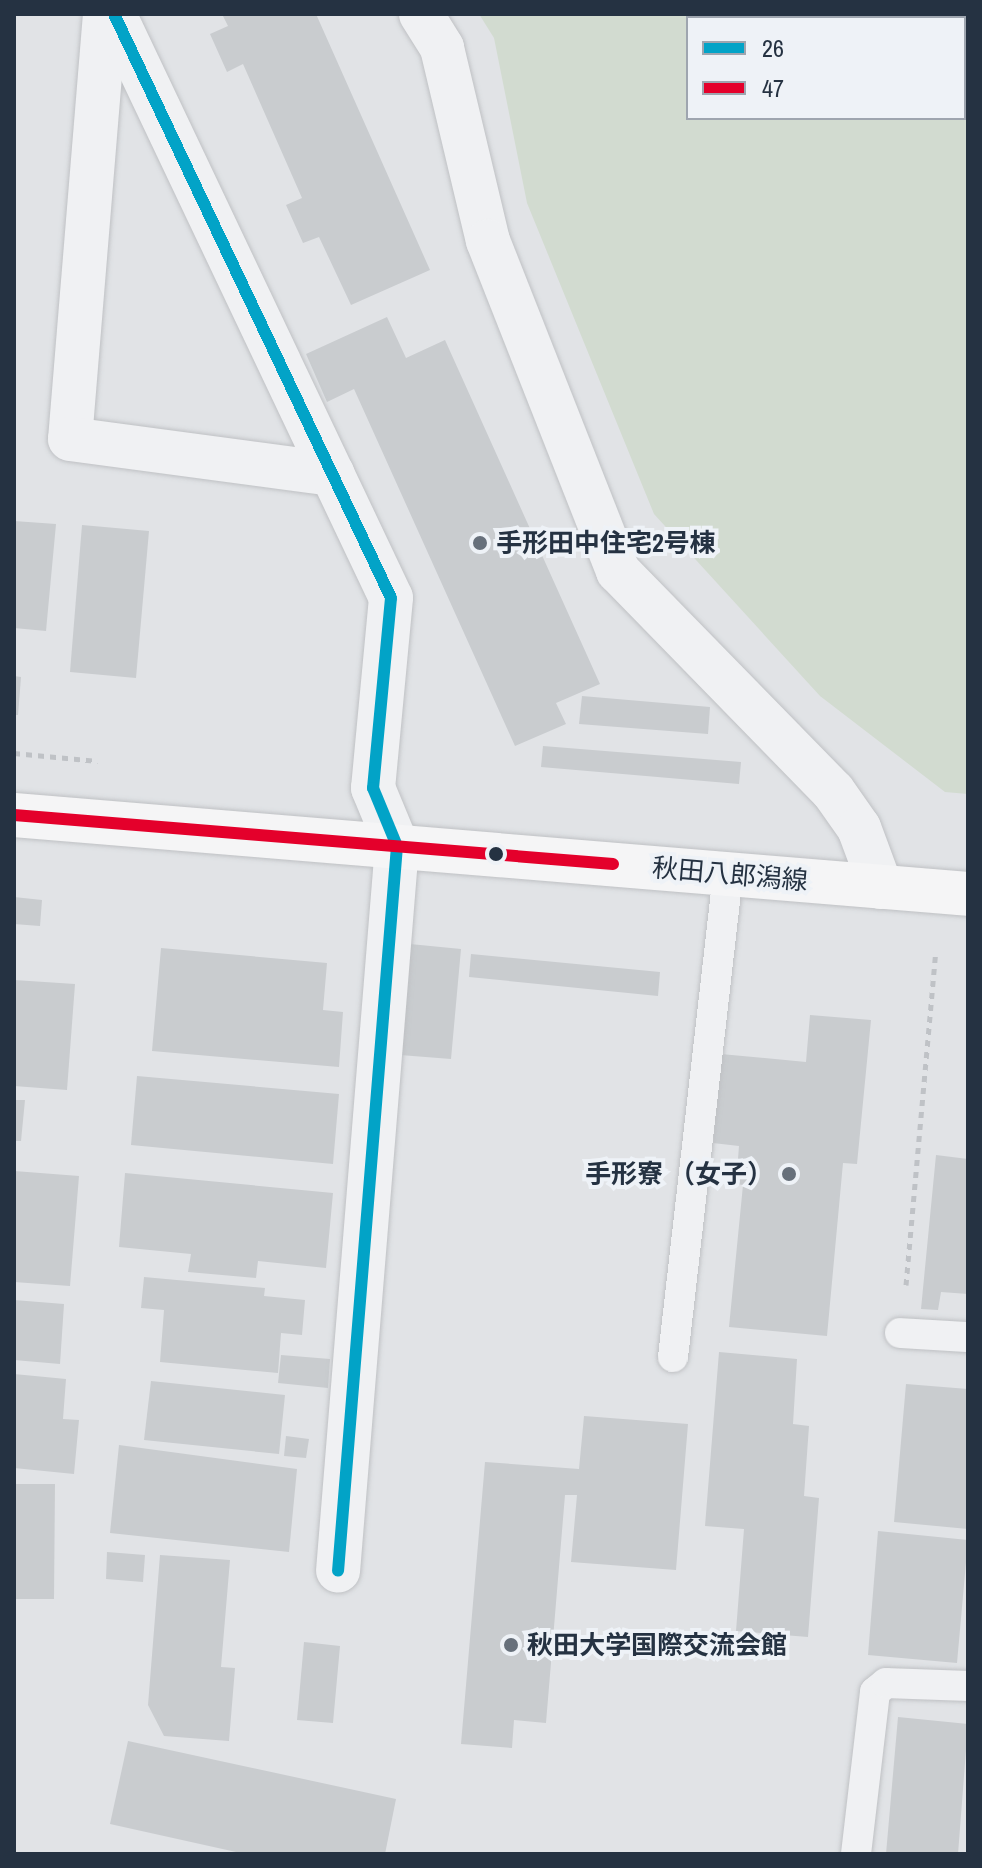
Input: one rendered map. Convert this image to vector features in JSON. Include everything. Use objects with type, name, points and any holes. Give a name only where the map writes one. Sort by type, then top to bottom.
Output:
[{"type":"main road","name":"秋田八郎潟線","points":[[14,815],[968,894]]},
{"type":"street","points":[[105,14],[70,439],[333,474]]},
{"type":"street","points":[[114,14],[391,598],[373,788],[397,846],[338,1571]]},
{"type":"street","points":[[421,14],[442,48],[488,241],[618,571],[833,791],[859,828],[881,887]]},
{"type":"lane","points":[[673,1357],[728,874]]},
{"type":"lane","points":[[902,1333],[968,1337]]},
{"type":"lane","points":[[856,1854],[875,1692],[886,1683],[968,1686]]},
{"type":"path","points":[[902,1333],[936,952]]},
{"type":"shaded area","points":[[479,14],[968,14],[968,794],[945,792],[820,696],[654,514],[527,203],[494,38]]},
{"type":"building","points":[[222,14],[316,14],[430,270],[351,305],[319,237],[303,243],[286,205],[302,198],[243,64],[227,72],[210,34],[228,26]]},
{"type":"building","name":"手形田中住宅2号棟","points":[[387,317],[406,358],[445,340],[600,684],[556,703],[566,724],[515,746],[354,389],[327,402],[306,354]]},
{"type":"building","points":[[14,521],[56,524],[46,631],[14,628]]},
{"type":"building","points":[[82,525],[149,531],[136,678],[70,672]]},
{"type":"building","points":[[14,676],[21,677],[18,715],[14,715]]},
{"type":"building","points":[[582,696],[710,707],[708,734],[579,724]]},
{"type":"building","points":[[543,746],[741,762],[739,784],[541,767]]},
{"type":"building","points":[[14,897],[42,900],[40,926],[14,924]]},
{"type":"building","points":[[410,944],[461,949],[451,1059],[400,1055]]},
{"type":"building","points":[[161,948],[327,963],[323,1010],[343,1012],[339,1067],[152,1051]]},
{"type":"building","points":[[471,954],[660,972],[658,996],[469,977]]},
{"type":"building","points":[[14,980],[75,984],[67,1090],[14,1086]]},
{"type":"building","name":"手形寮 （女子）","points":[[810,1015],[871,1020],[857,1164],[843,1163],[827,1336],[729,1327],[743,1185],[736,1184],[739,1146],[713,1143],[721,1054],[806,1062]]},
{"type":"building","points":[[137,1076],[339,1094],[333,1164],[131,1145]]},
{"type":"building","points":[[14,1100],[25,1100],[21,1141],[14,1141]]},
{"type":"building","points":[[936,1155],[968,1159],[968,1294],[941,1292],[938,1310],[921,1309]]},
{"type":"building","points":[[14,1171],[79,1176],[70,1286],[14,1282]]},
{"type":"building","points":[[125,1173],[333,1193],[326,1268],[258,1261],[256,1278],[188,1272],[191,1254],[119,1247]]},
{"type":"building","points":[[144,1277],[265,1288],[264,1296],[305,1300],[302,1335],[281,1333],[278,1373],[160,1362],[164,1310],[141,1308]]},
{"type":"building","points":[[14,1300],[64,1304],[60,1364],[14,1360]]},
{"type":"building","name":"秋田大学国際交流会館","points":[[719,1352],[797,1359],[793,1424],[809,1426],[804,1496],[819,1498],[808,1637],[736,1631],[744,1529],[705,1526]]},
{"type":"building","points":[[281,1355],[330,1359],[328,1388],[278,1383]]},
{"type":"building","points":[[14,1374],[66,1379],[63,1419],[79,1420],[74,1474],[14,1468]]},
{"type":"building","points":[[151,1381],[285,1395],[279,1454],[144,1440]]},
{"type":"building","points":[[906,1384],[968,1389],[968,1529],[894,1522]]},
{"type":"building","name":"秋田大学国際交流会館","points":[[584,1416],[688,1424],[676,1570],[571,1562],[577,1495],[565,1495],[546,1723],[514,1720],[512,1748],[461,1744],[485,1462],[579,1469]]},
{"type":"building","points":[[286,1436],[309,1439],[306,1458],[284,1456]]},
{"type":"building","points":[[119,1445],[297,1469],[289,1552],[110,1533]]},
{"type":"building","points":[[14,1484],[55,1484],[54,1599],[14,1599]]},
{"type":"building","points":[[878,1531],[968,1540],[957,1663],[868,1655]]},
{"type":"building","points":[[107,1552],[145,1555],[143,1582],[106,1579]]},
{"type":"building","points":[[160,1555],[230,1560],[221,1667],[235,1668],[229,1741],[164,1736],[148,1705]]},
{"type":"building","points":[[304,1642],[340,1646],[333,1723],[297,1720]]},
{"type":"building","points":[[898,1717],[968,1724],[958,1854],[886,1854]]},
{"type":"building","points":[[128,1741],[396,1799],[385,1854],[245,1854],[110,1824]]},
{"type":"transit line","name":"26","points":[[114,14],[391,598],[373,788],[397,846],[338,1571]]},
{"type":"transit line","name":"47","points":[[14,815],[613,864]]},
{"type":"place","name":"手形田中住宅2号棟","points":[[480,543]]},
{"type":"place","name":"手形寮 （女子）","points":[[789,1174]]},
{"type":"place","name":"秋田大学国際交流会館","points":[[511,1645]]}]
